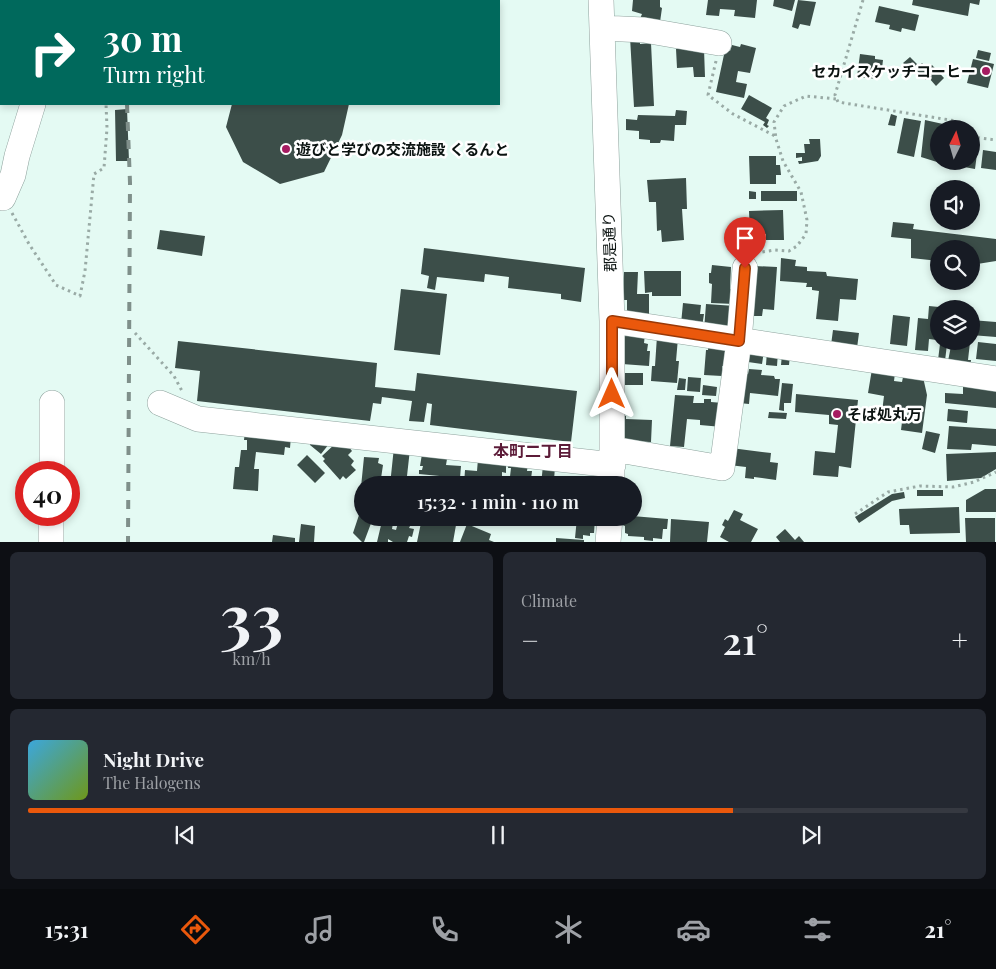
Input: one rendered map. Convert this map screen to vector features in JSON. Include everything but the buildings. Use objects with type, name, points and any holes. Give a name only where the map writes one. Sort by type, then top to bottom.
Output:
[{"type":"street","name":"郡是通り","points":[[601,0],[612,321],[612,467]]},
{"type":"street","points":[[602,28],[644,30],[719,43]]},
{"type":"street","points":[[2,198],[14,175],[17,156],[33,105]]},
{"type":"street","points":[[160,403],[198,420],[612,467],[726,477],[747,261]]},
{"type":"street","points":[[612,321],[996,379]]},
{"type":"street","points":[[52,403],[52,461]]},
{"type":"street","points":[[51,526],[51,542]]},
{"type":"street","points":[[608,542],[609,526]]},
{"type":"path","points":[[863,0],[835,95],[838,102],[950,120]]},
{"type":"path","points":[[719,43],[708,95],[733,114],[776,136]]},
{"type":"path","points":[[747,261],[776,250],[789,251],[797,246],[806,234],[807,220],[801,192],[783,160],[774,122],[784,106],[806,96],[837,99]]},
{"type":"path","points":[[2,198],[29,244],[56,284],[80,296],[85,271],[94,174],[104,168],[107,128],[106,105]]},
{"type":"path","points":[[980,138],[996,140]]},
{"type":"path","points":[[135,333],[174,376],[198,420]]},
{"type":"path","points":[[855,514],[888,492],[920,486],[953,487],[974,482],[996,472]]},
{"type":"railway","points":[[127,105],[130,183],[128,542]]},
{"type":"place","name":"セカイスケッチコーヒー","points":[[986,71]]},
{"type":"place","name":"遊びと学びの交流施設 くるんと","points":[[286,149]]},
{"type":"place","name":"そば処丸万","points":[[837,414]]},
{"type":"district","name":"本町二丁目","points":[[533,450]]},
{"type":"route","points":[[612,394],[612,321],[739,341],[745,268]]}]
